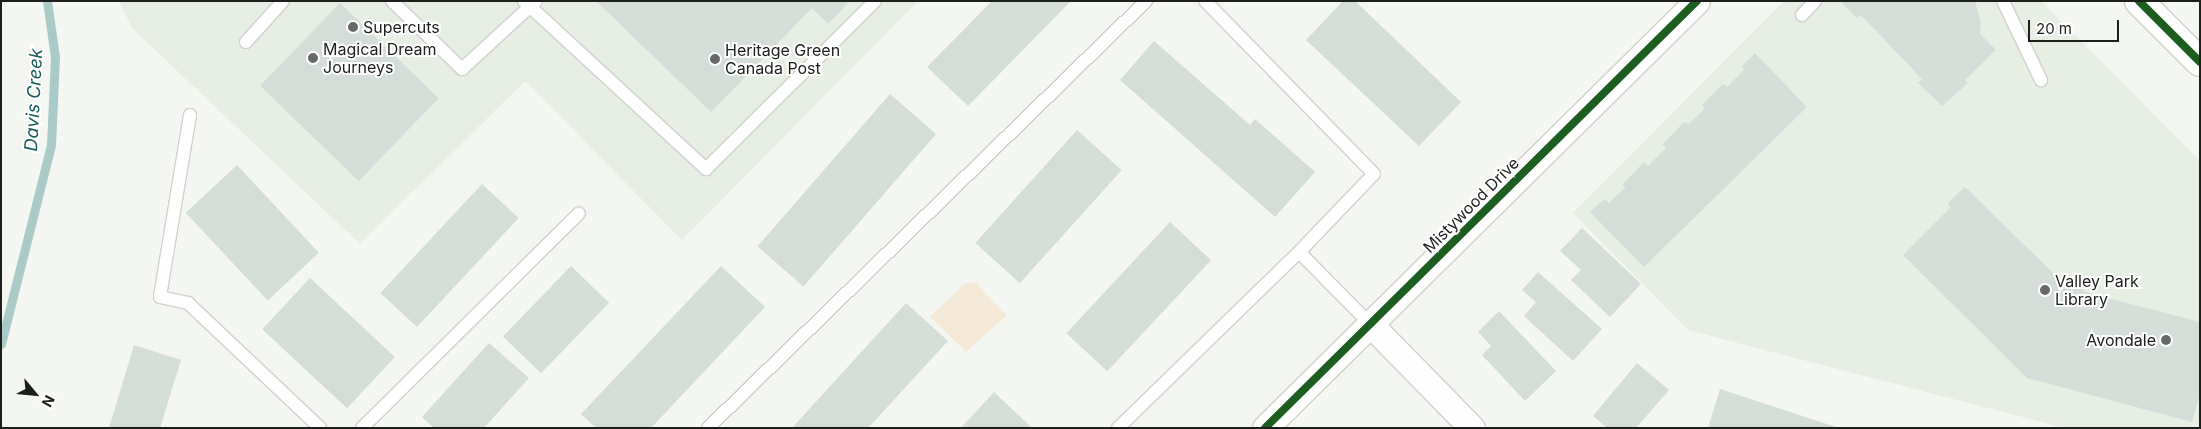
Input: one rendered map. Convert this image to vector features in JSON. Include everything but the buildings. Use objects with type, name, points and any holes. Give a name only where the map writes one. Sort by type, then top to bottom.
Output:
[{"type":"street","name":"Mistywood Drive","points":[[1264,428],[1697,1]]},
{"type":"street","points":[[2139,1],[2200,62]]},
{"type":"street","points":[[1370,324],[1472,428]]},
{"type":"lane","points":[[246,42],[283,1]]},
{"type":"lane","points":[[392,1],[462,69],[530,3],[706,169],[875,1]]},
{"type":"lane","points":[[708,428],[1146,1]]},
{"type":"lane","points":[[1118,428],[1301,250],[1374,174],[1205,1]]},
{"type":"lane","points":[[1802,15],[1815,1]]},
{"type":"lane","points":[[2004,1],[2041,80]]},
{"type":"lane","points":[[190,115],[160,297],[188,303],[320,428]]},
{"type":"lane","points":[[362,428],[579,213]]},
{"type":"lane","points":[[1301,250],[1302,256],[1370,324]]},
{"type":"shaded area","points":[[119,1],[918,1],[682,240],[525,81],[360,244],[132,28]]},
{"type":"shaded area","points":[[1784,1],[2041,1],[2200,161],[2200,428],[2065,428],[1688,330],[1573,213]]},
{"type":"shaded area","points":[[975,282],[1007,315],[966,352],[930,317],[964,284]]},
{"type":"waterway","name":"Davis Creek","points":[[1,344],[51,145],[55,57],[47,1]]},
{"type":"cycle path","points":[[1265,428],[1697,1]]},
{"type":"cycle path","points":[[2139,1],[2200,62]]},
{"type":"place","name":"Supercuts","points":[[353,27]]},
{"type":"place","name":"Magical Dream Journeys","points":[[313,58]]},
{"type":"place","name":"Heritage Green Canada Post","points":[[715,59]]},
{"type":"place","name":"Valley Park Library","points":[[2045,290]]},
{"type":"place","name":"Avondale","points":[[2166,340]]}]
